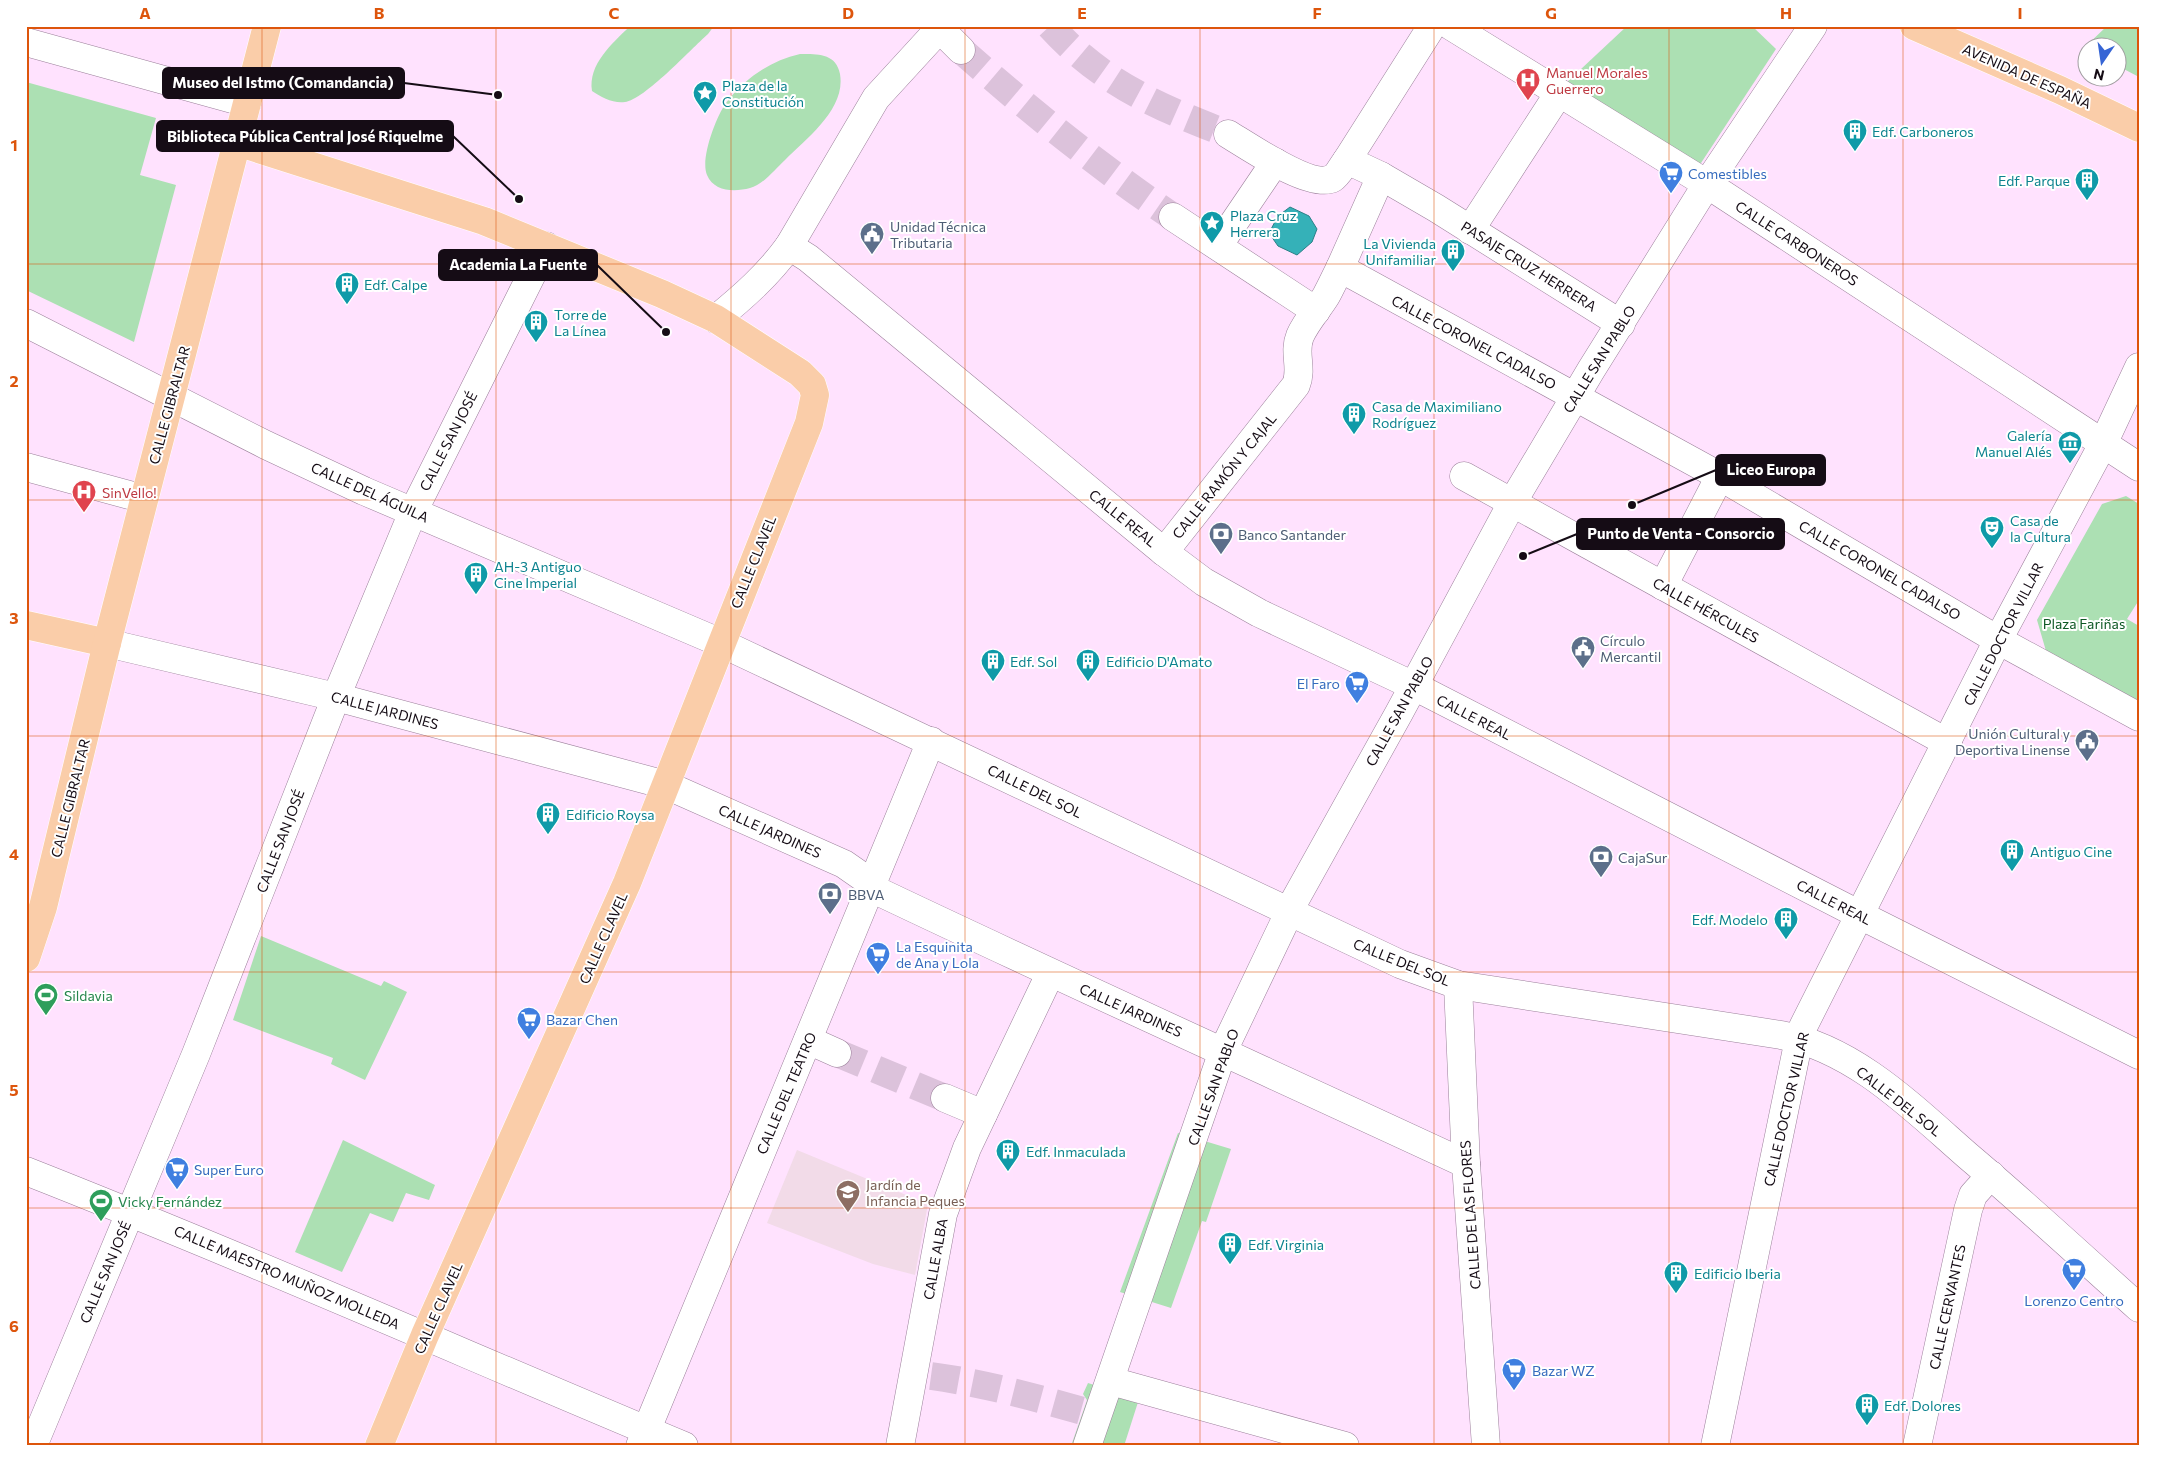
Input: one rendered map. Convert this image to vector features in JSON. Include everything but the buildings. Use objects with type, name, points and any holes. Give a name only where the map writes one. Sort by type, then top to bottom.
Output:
[{"type":"main road","name":"CALLE GIBRALTAR","points":[[26,958],[43,907],[107,643],[267,26]]},
{"type":"main road","name":"AVENIDA DE ESPAÑA","points":[[1914,26],[2060,90],[2139,128]]},
{"type":"main road","points":[[237,142],[484,220],[662,294],[716,320]]},
{"type":"main road","name":"CALLE CLAVEL","points":[[379,1446],[425,1335],[627,883],[810,423],[815,395],[812,385],[800,373],[716,320]]},
{"type":"main road","name":"CALLE JARDINES","points":[[26,625],[107,643]]},
{"type":"street","points":[[1228,134],[1275,162],[1310,178],[1324,181],[1334,178],[1363,137],[1432,26]]},
{"type":"street","name":"CALLE CARBONEROS","points":[[1451,26],[1707,184],[2139,467]]},
{"type":"street","name":"CALLE SAN PABLO","points":[[1087,1446],[1091,1412],[1111,1381],[1223,1051],[1288,912],[1414,686],[1512,503],[1575,397],[1707,184],[1813,26]]},
{"type":"street","points":[[716,320],[775,266],[789,246],[876,98],[941,27],[961,50]]},
{"type":"street","points":[[26,42],[247,103]]},
{"type":"street","points":[[1470,230],[1559,93]]},
{"type":"street","points":[[1173,217],[1316,311],[1340,268],[1381,176],[1347,160]]},
{"type":"street","points":[[1218,246],[1275,162]]},
{"type":"street","name":"PASAJE CRUZ HERRERA","points":[[1381,176],[1436,208],[1621,324]]},
{"type":"street","name":"CALLE SAN JOSÉ","points":[[33,1446],[196,1054],[336,697],[412,512],[546,246]]},
{"type":"street","name":"CALLE REAL","points":[[789,246],[808,258],[1164,552],[1204,582],[1259,613],[1414,686],[1860,915],[2139,1055]]},
{"type":"street","name":"CALLE CORONEL CADALSO","points":[[1340,268],[1384,294],[1720,476],[1998,640],[2139,717]]},
{"type":"street","name":"CALLE RAMÓN Y CAJAL","points":[[1164,552],[1284,401],[1299,377],[1300,365],[1297,352],[1300,336],[1316,311]]},
{"type":"street","name":"CALLE DEL ÁGUILA","points":[[26,323],[171,397],[364,491],[721,643]]},
{"type":"street","name":"CALLE DOCTOR VILLAR","points":[[1715,1446],[1799,1039],[1998,640],[2103,444],[2139,367]]},
{"type":"street","points":[[26,467],[144,498]]},
{"type":"street","name":"CALLE HÉRCULES","points":[[1464,476],[1948,743]]},
{"type":"street","points":[[1662,586],[1720,476]]},
{"type":"street","name":"CALLE JARDINES","points":[[107,643],[336,697],[666,785],[844,864],[867,880],[871,888],[1050,974],[1223,1051],[1466,1164]]},
{"type":"street","name":"CALLE DEL SOL","points":[[721,643],[1400,964],[1458,985],[1799,1039],[1846,1060],[1898,1096],[1991,1175],[2139,1308]]},
{"type":"street","name":"CALLE DEL TEATRO","points":[[643,1438],[931,741]]},
{"type":"street","name":"CALLE ALBA","points":[[900,1446],[922,1376],[943,1214],[967,1148],[1050,974]]},
{"type":"street","name":"CALLE DE LAS FLORES","points":[[1458,985],[1466,1164],[1486,1446]]},
{"type":"street","points":[[808,1040],[837,1053]]},
{"type":"street","points":[[946,1098],[983,1114]]},
{"type":"street","name":"CALLE MAESTRO MUÑOZ MOLLEDA","points":[[26,1171],[130,1212],[425,1335],[643,1438],[684,1446]]},
{"type":"street","name":"CALLE CERVANTES","points":[[1917,1446],[1968,1210],[1973,1195],[1991,1175]]},
{"type":"street","points":[[1111,1381],[1345,1446]]},
{"type":"shaded area","points":[[1290,207],[1309,216],[1317,229],[1312,242],[1297,255],[1278,246],[1269,233],[1278,216]]},
{"type":"shaded area","name":"Jardín de Infancia Peques","points":[[797,1150],[928,1204],[915,1275],[873,1264],[767,1223]]},
{"type":"green space","points":[[630,26],[714,26],[679,62],[644,93],[625,102],[616,102],[603,98],[592,91],[592,81],[594,72],[603,55]]},
{"type":"green space","points":[[1627,26],[1752,26],[1776,49],[1699,166],[1565,84]]},
{"type":"green space","points":[[2107,26],[2139,26],[2139,77],[2128,71],[2128,38],[2094,38]]},
{"type":"green space","points":[[800,54],[825,56],[830,58],[838,67],[840,87],[831,111],[814,132],[760,184],[738,190],[720,188],[715,185],[710,181],[705,168],[710,138],[722,109],[733,94],[750,78],[778,61]]},
{"type":"green space","points":[[26,82],[156,118],[140,175],[176,185],[134,342],[26,290]]},
{"type":"green space","name":"Plaza Fariñas","points":[[2126,496],[2139,504],[2139,600],[2127,619],[2139,626],[2139,701],[2046,651],[2037,620],[2102,504]]},
{"type":"green space","points":[[261,936],[381,986],[384,981],[407,992],[365,1080],[331,1064],[333,1058],[233,1020]]},
{"type":"green space","points":[[1178,1133],[1231,1149],[1206,1222],[1202,1221],[1171,1308],[1120,1292]]},
{"type":"green space","points":[[343,1140],[435,1185],[429,1200],[406,1193],[393,1222],[370,1213],[342,1272],[295,1252]]},
{"type":"green space","points":[[1088,1383],[1139,1399],[1124,1446],[1071,1446],[1087,1400],[1083,1394]]},
{"type":"tunnel","points":[[1050,26],[1090,63],[1132,91],[1178,114],[1228,134]]},
{"type":"tunnel","points":[[961,50],[1064,137],[1173,217]]},
{"type":"tunnel","points":[[837,1053],[945,1098]]},
{"type":"tunnel","points":[[931,1376],[989,1386],[1083,1411]]},
{"type":"place","name":"Museo del Istmo (Comandancia)","points":[[498,95]]},
{"type":"place","name":"Manuel Morales Guerrero","points":[[1528,101]]},
{"type":"place","name":"Plaza de la Constitución","points":[[705,114]]},
{"type":"place","name":"Edf. Carboneros","points":[[1855,152]]},
{"type":"place","name":"Comestibles","points":[[1671,194]]},
{"type":"place","name":"Biblioteca Pública Central José Riquelme","points":[[519,199]]},
{"type":"place","name":"Edf. Parque","points":[[2087,201]]},
{"type":"place","name":"Plaza Cruz Herrera","points":[[1212,244]]},
{"type":"place","name":"Unidad Técnica Tributaria","points":[[872,255]]},
{"type":"place","name":"La Vivienda Unifamiliar","points":[[1453,272]]},
{"type":"place","name":"Edf. Calpe","points":[[347,305]]},
{"type":"place","name":"Academia La Fuente","points":[[666,332]]},
{"type":"place","name":"Torre de La Línea","points":[[536,343]]},
{"type":"place","name":"Casa de Maximiliano Rodríguez","points":[[1354,435]]},
{"type":"place","name":"Galería Manuel Alés","points":[[2070,464]]},
{"type":"place","name":"Liceo Europa","points":[[1632,505]]},
{"type":"place","name":"SinVello!","points":[[84,513]]},
{"type":"place","name":"Casa de la Cultura","points":[[1992,549]]},
{"type":"place","name":"Banco Santander","points":[[1221,555]]},
{"type":"place","name":"Punto de Venta - Consorcio","points":[[1523,556]]},
{"type":"place","name":"AH-3 Antiguo Cine Imperial","points":[[476,595]]},
{"type":"place","name":"Círculo Mercantil","points":[[1583,669]]},
{"type":"place","name":"Edf. Sol","points":[[993,682]]},
{"type":"place","name":"Edificio D'Amato","points":[[1088,682]]},
{"type":"place","name":"El Faro","points":[[1357,704]]},
{"type":"place","name":"Unión Cultural y Deportiva Linense","points":[[2087,762]]},
{"type":"place","name":"Edificio Roysa","points":[[548,835]]},
{"type":"place","name":"Antiguo Cine","points":[[2012,872]]},
{"type":"place","name":"CajaSur","points":[[1601,878]]},
{"type":"place","name":"BBVA","points":[[830,915]]},
{"type":"place","name":"Edf. Modelo","points":[[1786,940]]},
{"type":"place","name":"La Esquinita de Ana y Lola","points":[[878,975]]},
{"type":"place","name":"Sildavia","points":[[46,1016]]},
{"type":"place","name":"Bazar Chen","points":[[529,1040]]},
{"type":"place","name":"Edf. Inmaculada","points":[[1008,1172]]},
{"type":"place","name":"Super Euro","points":[[177,1190]]},
{"type":"place","name":"Jardín de Infancia Peques","points":[[848,1213]]},
{"type":"place","name":"Vicky Fernández","points":[[101,1222]]},
{"type":"place","name":"Edf. Virginia","points":[[1230,1265]]},
{"type":"place","name":"Lorenzo Centro","points":[[2074,1291]]},
{"type":"place","name":"Edificio Iberia","points":[[1676,1294]]},
{"type":"place","name":"Bazar WZ","points":[[1514,1391]]},
{"type":"place","name":"Edf. Dolores","points":[[1867,1426]]}]
